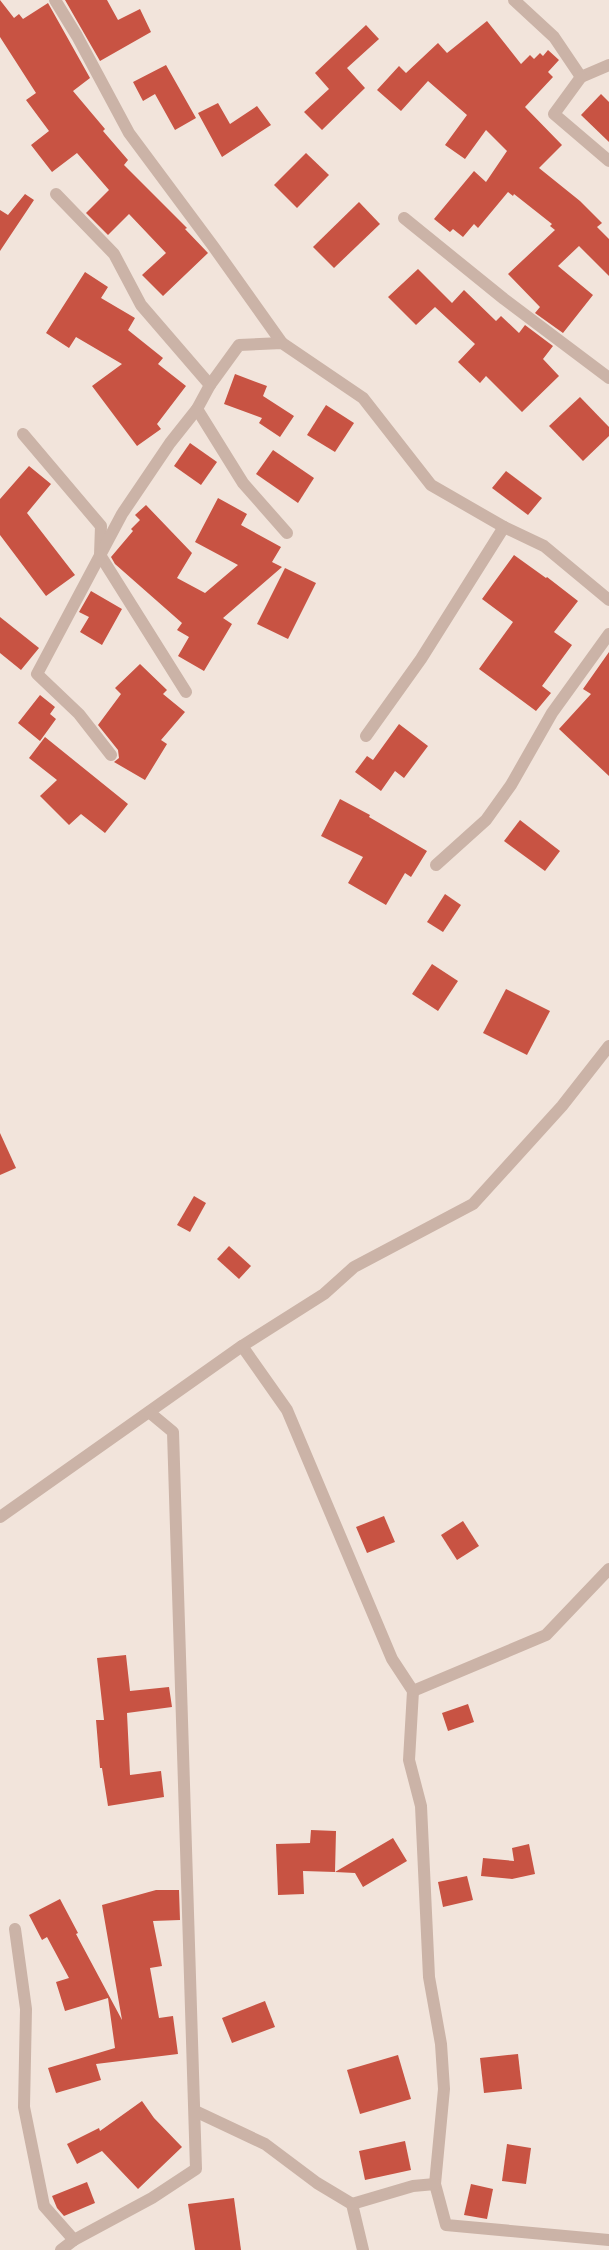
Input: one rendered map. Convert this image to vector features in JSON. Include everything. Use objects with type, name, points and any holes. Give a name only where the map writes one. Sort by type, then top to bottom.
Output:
[{"type":"street","points":[[55,0],[77,36],[129,133],[282,343],[363,398],[431,485],[504,527],[544,546],[609,600]]},
{"type":"street","points":[[514,0],[554,37],[581,77]]},
{"type":"street","points":[[609,65],[581,77],[554,114],[609,161]]},
{"type":"street","points":[[56,194],[114,254],[141,305],[210,385]]},
{"type":"street","points":[[404,218],[504,299],[609,378]]},
{"type":"street","points":[[111,755],[79,714],[37,674],[122,514],[170,443],[197,409],[210,385],[239,345],[282,343]]},
{"type":"street","points":[[197,409],[243,483],[287,533]]},
{"type":"street","points":[[23,434],[101,526],[100,555],[186,692]]},
{"type":"street","points":[[366,736],[421,659],[504,527]]},
{"type":"street","points":[[436,866],[486,820],[511,785],[552,714],[609,634]]},
{"type":"street","points":[[0,1517],[242,1346],[324,1294],[354,1267],[473,1204],[562,1106],[609,1046]]},
{"type":"street","points":[[242,1346],[287,1410],[392,1659],[413,1691],[409,1760],[421,1806],[429,1977],[441,2044],[444,2089],[435,2184],[446,2225],[609,2240]]},
{"type":"street","points":[[61,2250],[74,2240],[152,2198],[196,2169],[173,1432],[149,1412]]},
{"type":"street","points":[[413,1691],[546,1636],[609,1569]]},
{"type":"street","points":[[15,1929],[26,2009],[24,2107],[44,2206],[74,2240]]},
{"type":"street","points":[[195,2111],[265,2144],[317,2183],[352,2204],[364,2250]]},
{"type":"street","points":[[352,2204],[412,2186],[435,2184]]},
{"type":"building","points":[[0,0],[14,18],[19,14],[23,19],[48,3],[90,78],[73,91],[128,160],[124,165],[187,228],[185,229],[208,253],[163,296],[142,275],[166,253],[129,214],[108,235],[86,213],[109,190],[77,153],[52,172],[31,145],[49,131],[26,100],[36,93],[0,37]]},
{"type":"building","points":[[65,0],[107,0],[118,20],[140,9],[151,32],[100,61]]},
{"type":"building","points":[[487,21],[521,64],[530,55],[534,59],[540,53],[543,56],[548,50],[559,60],[548,72],[553,77],[525,107],[562,145],[539,168],[580,201],[602,223],[597,227],[609,239],[609,276],[579,246],[558,266],[593,295],[563,333],[535,313],[540,307],[508,274],[555,230],[550,226],[552,224],[514,194],[513,196],[508,192],[478,228],[474,224],[463,237],[453,229],[450,232],[434,219],[474,171],[486,182],[507,151],[486,130],[465,159],[445,145],[467,115],[428,81],[401,111],[377,90],[399,66],[406,73],[438,43],[447,53]]},
{"type":"building","points":[[366,25],[379,39],[347,68],[365,88],[322,130],[304,112],[329,89],[315,73]]},
{"type":"building","points":[[166,65],[196,118],[175,130],[155,94],[143,101],[133,82]]},
{"type":"building","points":[[601,94],[609,102],[609,142],[581,115]]},
{"type":"building","points":[[218,103],[230,124],[257,106],[271,125],[222,157],[198,113]]},
{"type":"building","points":[[306,153],[329,175],[297,208],[274,185]]},
{"type":"building","points":[[25,194],[34,200],[0,251],[0,210],[8,215]]},
{"type":"building","points":[[359,202],[380,224],[334,268],[313,247]]},
{"type":"building","points":[[418,269],[452,303],[464,290],[496,321],[501,316],[519,333],[525,325],[553,346],[543,359],[559,376],[522,412],[486,376],[480,383],[458,362],[475,344],[435,307],[416,325],[388,297]]},
{"type":"building","points":[[85,272],[108,287],[101,298],[135,318],[128,330],[163,358],[158,364],[186,386],[157,424],[161,429],[137,446],[92,386],[122,364],[76,337],[69,348],[46,333]]},
{"type":"building","points":[[235,374],[267,386],[263,396],[294,416],[280,437],[259,423],[262,418],[224,404]]},
{"type":"building","points":[[580,397],[609,427],[609,436],[583,461],[549,426]]},
{"type":"building","points":[[326,405],[354,423],[335,452],[307,435]]},
{"type":"building","points":[[190,443],[217,462],[201,485],[174,466]]},
{"type":"building","points":[[273,450],[314,478],[298,503],[256,474]]},
{"type":"building","points":[[29,466],[51,484],[27,513],[75,575],[46,596],[0,535],[0,499]]},
{"type":"building","points":[[506,471],[542,498],[528,515],[492,488]]},
{"type":"building","points":[[218,498],[247,514],[241,525],[281,547],[272,562],[282,567],[223,618],[232,624],[204,671],[178,656],[189,637],[177,630],[182,623],[115,564],[111,557],[133,531],[131,529],[140,520],[135,515],[146,505],[192,553],[177,578],[205,593],[238,565],[195,542]]},
{"type":"building","points":[[514,555],[578,601],[554,632],[572,645],[542,686],[551,693],[536,711],[479,669],[513,622],[482,599]]},
{"type":"building","points":[[285,568],[316,583],[288,639],[257,624]]},
{"type":"building","points":[[91,591],[122,609],[102,645],[80,632],[89,617],[79,612]]},
{"type":"building","points":[[0,617],[39,648],[21,670],[0,653]]},
{"type":"building","points":[[609,652],[609,776],[559,729],[591,694],[583,689]]},
{"type":"building","points":[[140,664],[167,690],[163,694],[185,712],[161,740],[167,744],[145,780],[114,762],[119,758],[118,750],[98,725],[121,694],[115,688]]},
{"type":"building","points":[[40,695],[55,707],[50,714],[56,719],[40,741],[18,723]]},
{"type":"building","points":[[399,724],[428,746],[404,778],[395,771],[381,791],[355,772],[367,756],[373,760]]},
{"type":"building","points":[[45,737],[128,804],[105,833],[81,814],[69,825],[40,796],[57,780],[29,758]]},
{"type":"building","points":[[340,799],[370,815],[369,817],[427,851],[411,877],[405,873],[386,905],[348,883],[363,857],[321,836]]},
{"type":"building","points":[[520,820],[560,851],[545,871],[504,841]]},
{"type":"building","points":[[445,894],[461,905],[443,932],[427,922]]},
{"type":"building","points":[[432,964],[458,981],[438,1011],[412,994]]},
{"type":"building","points":[[506,989],[550,1011],[527,1055],[483,1033]]},
{"type":"building","points":[[0,1133],[16,1168],[0,1175]]},
{"type":"building","points":[[194,1196],[206,1203],[190,1232],[177,1225]]},
{"type":"building","points":[[229,1246],[251,1266],[239,1279],[217,1259]]},
{"type":"building","points":[[384,1516],[395,1542],[367,1553],[356,1527]]},
{"type":"building","points":[[463,1521],[479,1546],[457,1560],[441,1535]]},
{"type":"building","points":[[126,1655],[130,1691],[169,1687],[172,1707],[127,1713],[130,1775],[161,1771],[164,1797],[108,1806],[102,1768],[100,1768],[96,1720],[104,1720],[97,1658]]},
{"type":"building","points":[[468,1704],[474,1722],[448,1731],[442,1713]]},
{"type":"building","points":[[311,1830],[336,1831],[335,1872],[303,1871],[304,1894],[278,1895],[276,1844],[310,1843]]},
{"type":"building","points":[[393,1838],[407,1861],[363,1887],[355,1873],[335,1872]]},
{"type":"building","points":[[529,1844],[535,1874],[512,1879],[481,1876],[483,1858],[514,1861],[512,1848]]},
{"type":"building","points":[[467,1876],[473,1900],[443,1907],[438,1882]]},
{"type":"building","points":[[156,1890],[179,1890],[180,1920],[153,1921],[162,1966],[150,1968],[159,2018],[173,2016],[178,2054],[96,2064],[101,2080],[56,2093],[48,2068],[115,2048],[108,1998],[65,2011],[56,1982],[69,1978],[47,1937],[42,1940],[29,1915],[60,1899],[78,1933],[76,1934],[122,2020],[102,1905]]},
{"type":"building","points":[[265,2001],[275,2027],[232,2043],[222,2018]]},
{"type":"building","points":[[518,2054],[522,2089],[484,2093],[480,2058]]},
{"type":"building","points":[[398,2055],[411,2099],[360,2114],[347,2070]]},
{"type":"building","points":[[142,2101],[154,2118],[182,2147],[138,2189],[102,2151],[77,2164],[67,2144],[99,2128],[100,2131]]},
{"type":"building","points":[[405,2141],[411,2170],[365,2180],[359,2151]]},
{"type":"building","points":[[507,2144],[531,2148],[526,2184],[502,2181]]},
{"type":"building","points":[[87,2182],[95,2203],[64,2216],[57,2208],[52,2196]]},
{"type":"building","points":[[471,2184],[493,2189],[487,2219],[464,2215]]},
{"type":"building","points":[[234,2198],[241,2250],[195,2250],[188,2204]]}]
